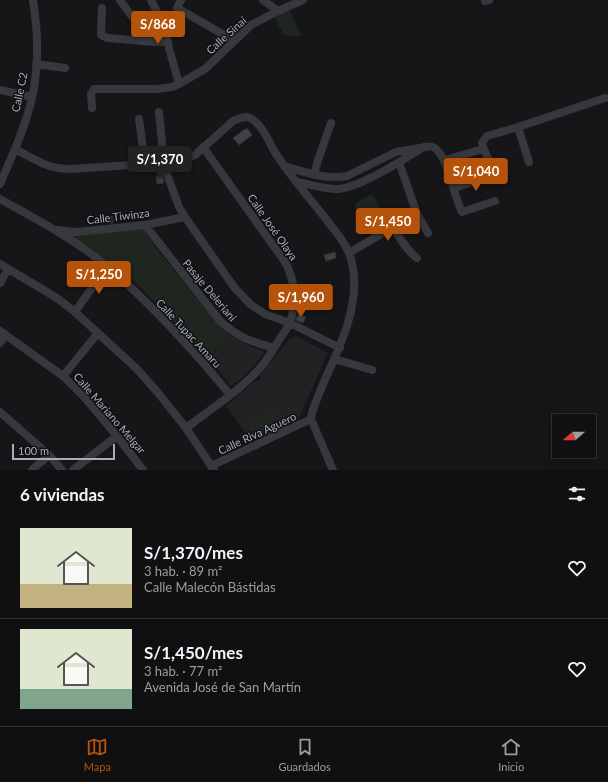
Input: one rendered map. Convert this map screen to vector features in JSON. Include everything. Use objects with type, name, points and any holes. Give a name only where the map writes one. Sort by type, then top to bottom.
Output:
[{"type":"street","name":"Calle C2","points":[[0,184],[15,150],[32,97],[36,64],[36,24],[33,0]]},
{"type":"street","points":[[120,0],[154,42]]},
{"type":"street","points":[[151,0],[164,26],[179,84]]},
{"type":"street","points":[[181,0],[177,8],[233,40]]},
{"type":"street","points":[[263,0],[278,11]]},
{"type":"street","name":"Calle Sinaí","points":[[92,108],[91,94],[94,89],[157,89],[172,87],[179,84],[204,69],[233,40],[251,25],[299,1]]},
{"type":"street","points":[[102,8],[101,35],[108,38],[154,42],[168,41]]},
{"type":"street","points":[[36,64],[65,68]]},
{"type":"street","points":[[0,90],[32,97]]},
{"type":"street","points":[[454,188],[492,176],[493,171],[483,149],[482,143],[487,136],[518,128],[605,98]]},
{"type":"street","points":[[159,112],[164,163],[180,207],[185,218],[234,287],[243,298],[259,311],[290,323],[340,348]]},
{"type":"street","points":[[15,150],[56,169],[164,163],[185,160],[195,154],[238,118],[246,117],[253,120],[260,126],[284,166],[340,238],[349,253],[354,274],[354,293],[349,322],[340,348],[312,412],[312,419],[333,470]]},
{"type":"street","points":[[139,119],[145,164]]},
{"type":"street","points":[[314,175],[331,123]]},
{"type":"street","points":[[518,128],[530,162]]},
{"type":"street","name":"Calle José Olaya","points":[[186,428],[230,395],[259,369],[290,323],[294,301],[294,285],[290,272],[278,251],[203,147]]},
{"type":"street","points":[[297,182],[338,189],[355,185],[424,147]]},
{"type":"street","points":[[284,166],[314,175],[331,178],[347,176],[396,152],[424,147],[433,147],[445,160],[462,212],[495,201]]},
{"type":"street","points":[[445,160],[483,149]]},
{"type":"street","points":[[399,162],[417,214],[428,233]]},
{"type":"street","name":"Calle Tupac Amaru","points":[[0,200],[54,230],[93,255],[107,266],[184,340],[209,368],[230,395]]},
{"type":"street","points":[[349,253],[417,214]]},
{"type":"street","name":"Calle Tiwinza","points":[[54,230],[77,232],[145,225],[185,218]]},
{"type":"street","name":"Pasaje Deleriani","points":[[145,225],[220,321],[232,331],[249,341],[274,348]]},
{"type":"street","points":[[393,227],[403,244],[411,254],[417,258]]},
{"type":"street","points":[[0,264],[57,298],[75,312],[137,369],[160,394],[186,428],[212,468]]},
{"type":"street","points":[[75,312],[107,266]]},
{"type":"street","points":[[0,284],[8,269]]},
{"type":"street","points":[[0,343],[3,333]]},
{"type":"street","name":"Calle Mariano Melgar","points":[[3,333],[63,376],[84,397],[143,470]]},
{"type":"street","points":[[63,376],[98,333]]},
{"type":"street","points":[[335,359],[372,370]]},
{"type":"street","points":[[0,412],[49,455],[62,470]]},
{"type":"street","name":"Calle Riva Aguero","points":[[212,468],[312,419]]},
{"type":"street","points":[[73,470],[117,436]]},
{"type":"street","points":[[32,470],[49,455]]},
{"type":"shaded area","points":[[290,11],[301,35],[291,37],[283,34],[274,16]]},
{"type":"shaded area","points":[[372,194],[387,221],[369,231],[354,204]]},
{"type":"shaded area","points":[[143,229],[157,249],[214,320],[230,335],[208,358],[132,279],[85,244],[72,238],[72,235]]},
{"type":"shaded area","points":[[230,335],[249,346],[262,350],[264,353],[241,379],[231,386],[208,358]]},
{"type":"shaded area","points":[[296,336],[328,353],[297,422],[252,441],[226,406],[255,381],[258,381],[261,377],[260,375],[290,338]]},
{"type":"shaded area","points":[[274,407],[281,424],[254,435],[247,417]]},
{"type":"building","points":[[245,129],[248,129],[252,135],[239,145],[233,138]]},
{"type":"building","points":[[162,175],[164,183],[157,184],[156,176]]},
{"type":"building","points":[[112,216],[113,223],[107,223],[106,217]]},
{"type":"building","points":[[335,252],[336,258],[326,261],[324,255]]},
{"type":"building","points":[[298,314],[306,317],[303,323],[296,320]]}]
